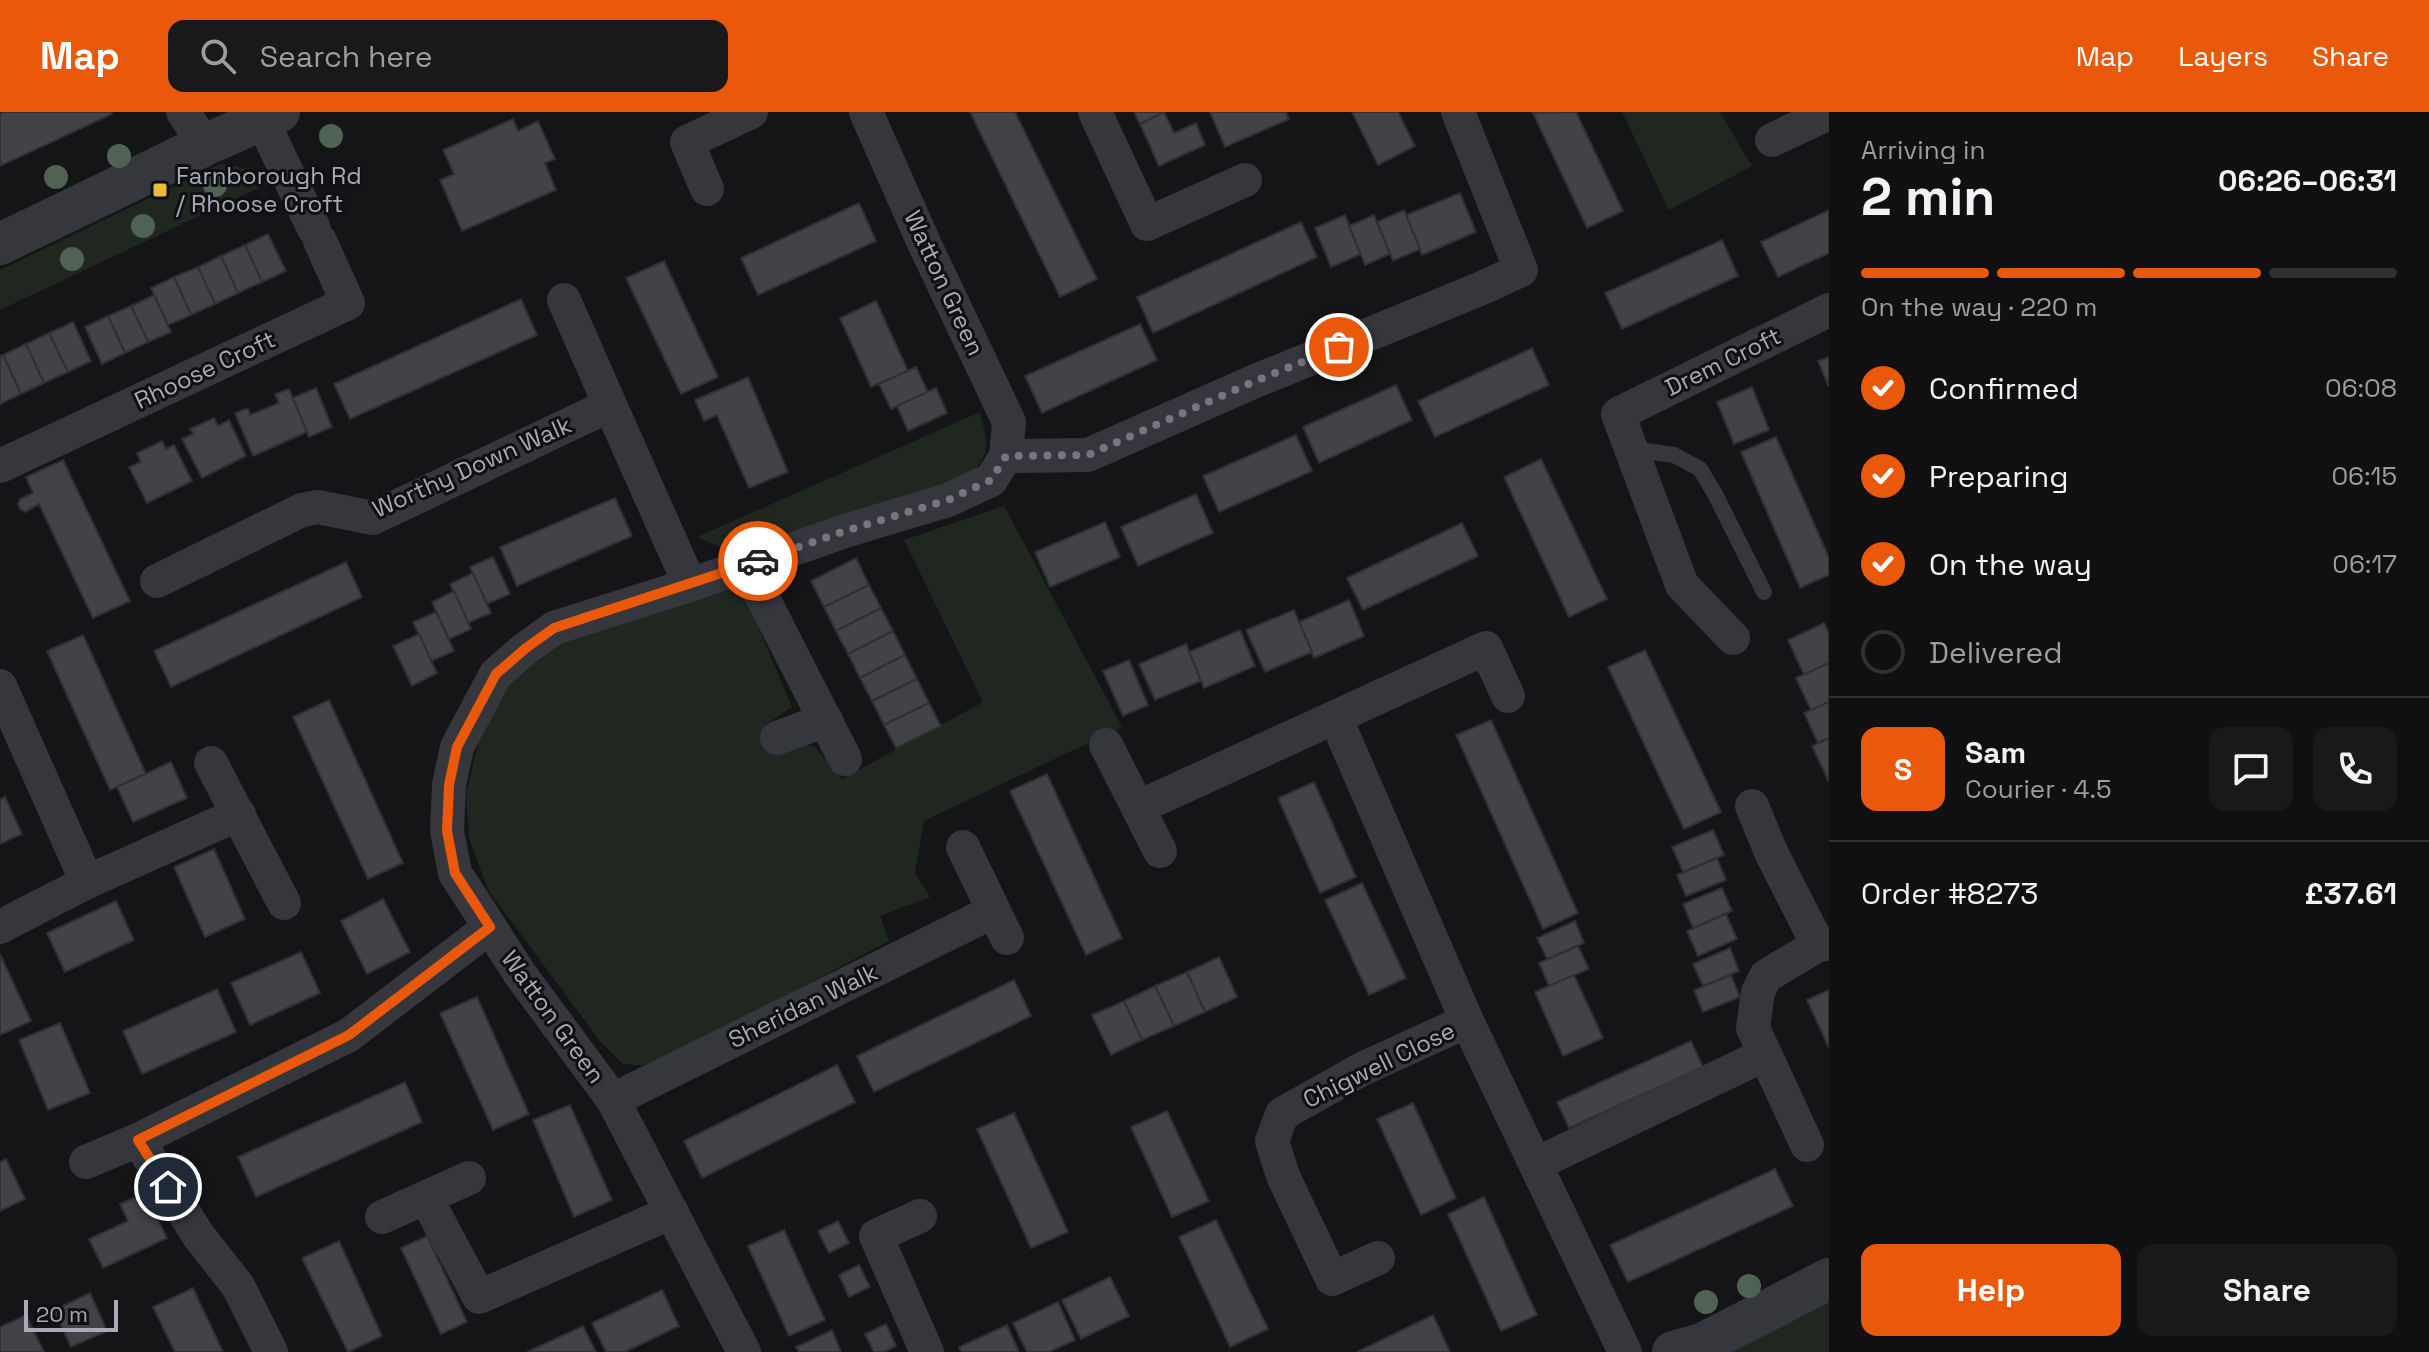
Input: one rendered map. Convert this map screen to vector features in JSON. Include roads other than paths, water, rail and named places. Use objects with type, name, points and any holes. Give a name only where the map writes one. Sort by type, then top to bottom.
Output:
[{"type":"street","points":[[707,189],[687,142],[751,112]]},
{"type":"street","name":"Watton Green","points":[[744,1352],[613,1100],[520,974],[455,873],[447,831],[449,785],[457,747],[496,674],[554,628],[948,500],[991,480],[1006,456],[1009,422],[866,112]]},
{"type":"street","points":[[1095,112],[1147,224],[1245,180]]},
{"type":"street","points":[[1006,456],[1088,455],[1521,270],[1458,112]]},
{"type":"street","points":[[1772,140],[1829,113]]},
{"type":"street","points":[[0,244],[194,128],[270,116]]},
{"type":"street","name":"Rhoose Croft","points":[[0,466],[348,303],[317,235],[270,116]]},
{"type":"street","points":[[564,300],[690,585]]},
{"type":"street","name":"Drem Croft","points":[[1631,449],[1618,414],[1829,310]]},
{"type":"street","name":"Worthy Down Walk","points":[[157,581],[302,510],[318,507],[373,518],[610,405]]},
{"type":"street","points":[[1631,449],[1682,585],[1733,638]]},
{"type":"street","points":[[746,565],[845,759]]},
{"type":"street","points":[[1139,807],[1486,648],[1508,696]]},
{"type":"street","points":[[0,686],[87,882]]},
{"type":"street","name":"Chigwell Close","points":[[1336,719],[1467,1021],[1625,1352]]},
{"type":"street","points":[[777,738],[826,720]]},
{"type":"street","points":[[1106,745],[1160,851]]},
{"type":"street","points":[[211,763],[284,903]]},
{"type":"street","points":[[1752,806],[1771,852],[1823,944],[1766,976],[1758,992],[1753,1028],[1807,1145]]},
{"type":"street","points":[[0,927],[87,882],[239,814]]},
{"type":"street","name":"Sheridan Walk","points":[[613,1100],[1001,924],[963,847]]},
{"type":"street","points":[[86,1162],[138,1140],[349,1035],[490,927]]},
{"type":"street","name":"Chigwell Close","points":[[1378,1258],[1332,1279],[1283,1176],[1272,1141],[1282,1114],[1362,1069],[1467,1021]]},
{"type":"street","points":[[1536,1164],[1764,1055]]},
{"type":"street","points":[[138,1140],[198,1235],[238,1286],[271,1352]]},
{"type":"street","points":[[382,1217],[469,1178]]},
{"type":"street","points":[[426,1198],[479,1297],[672,1212]]},
{"type":"street","points":[[920,1216],[876,1236],[927,1352]]},
{"type":"street","points":[[1673,1352],[1702,1344],[1829,1279]]},
{"type":"lane","points":[[1631,449],[1674,455],[1700,469],[1764,592]]},
{"type":"place","name":"Farnborough Rd / Rhoose Croft","points":[[160,190]]}]
